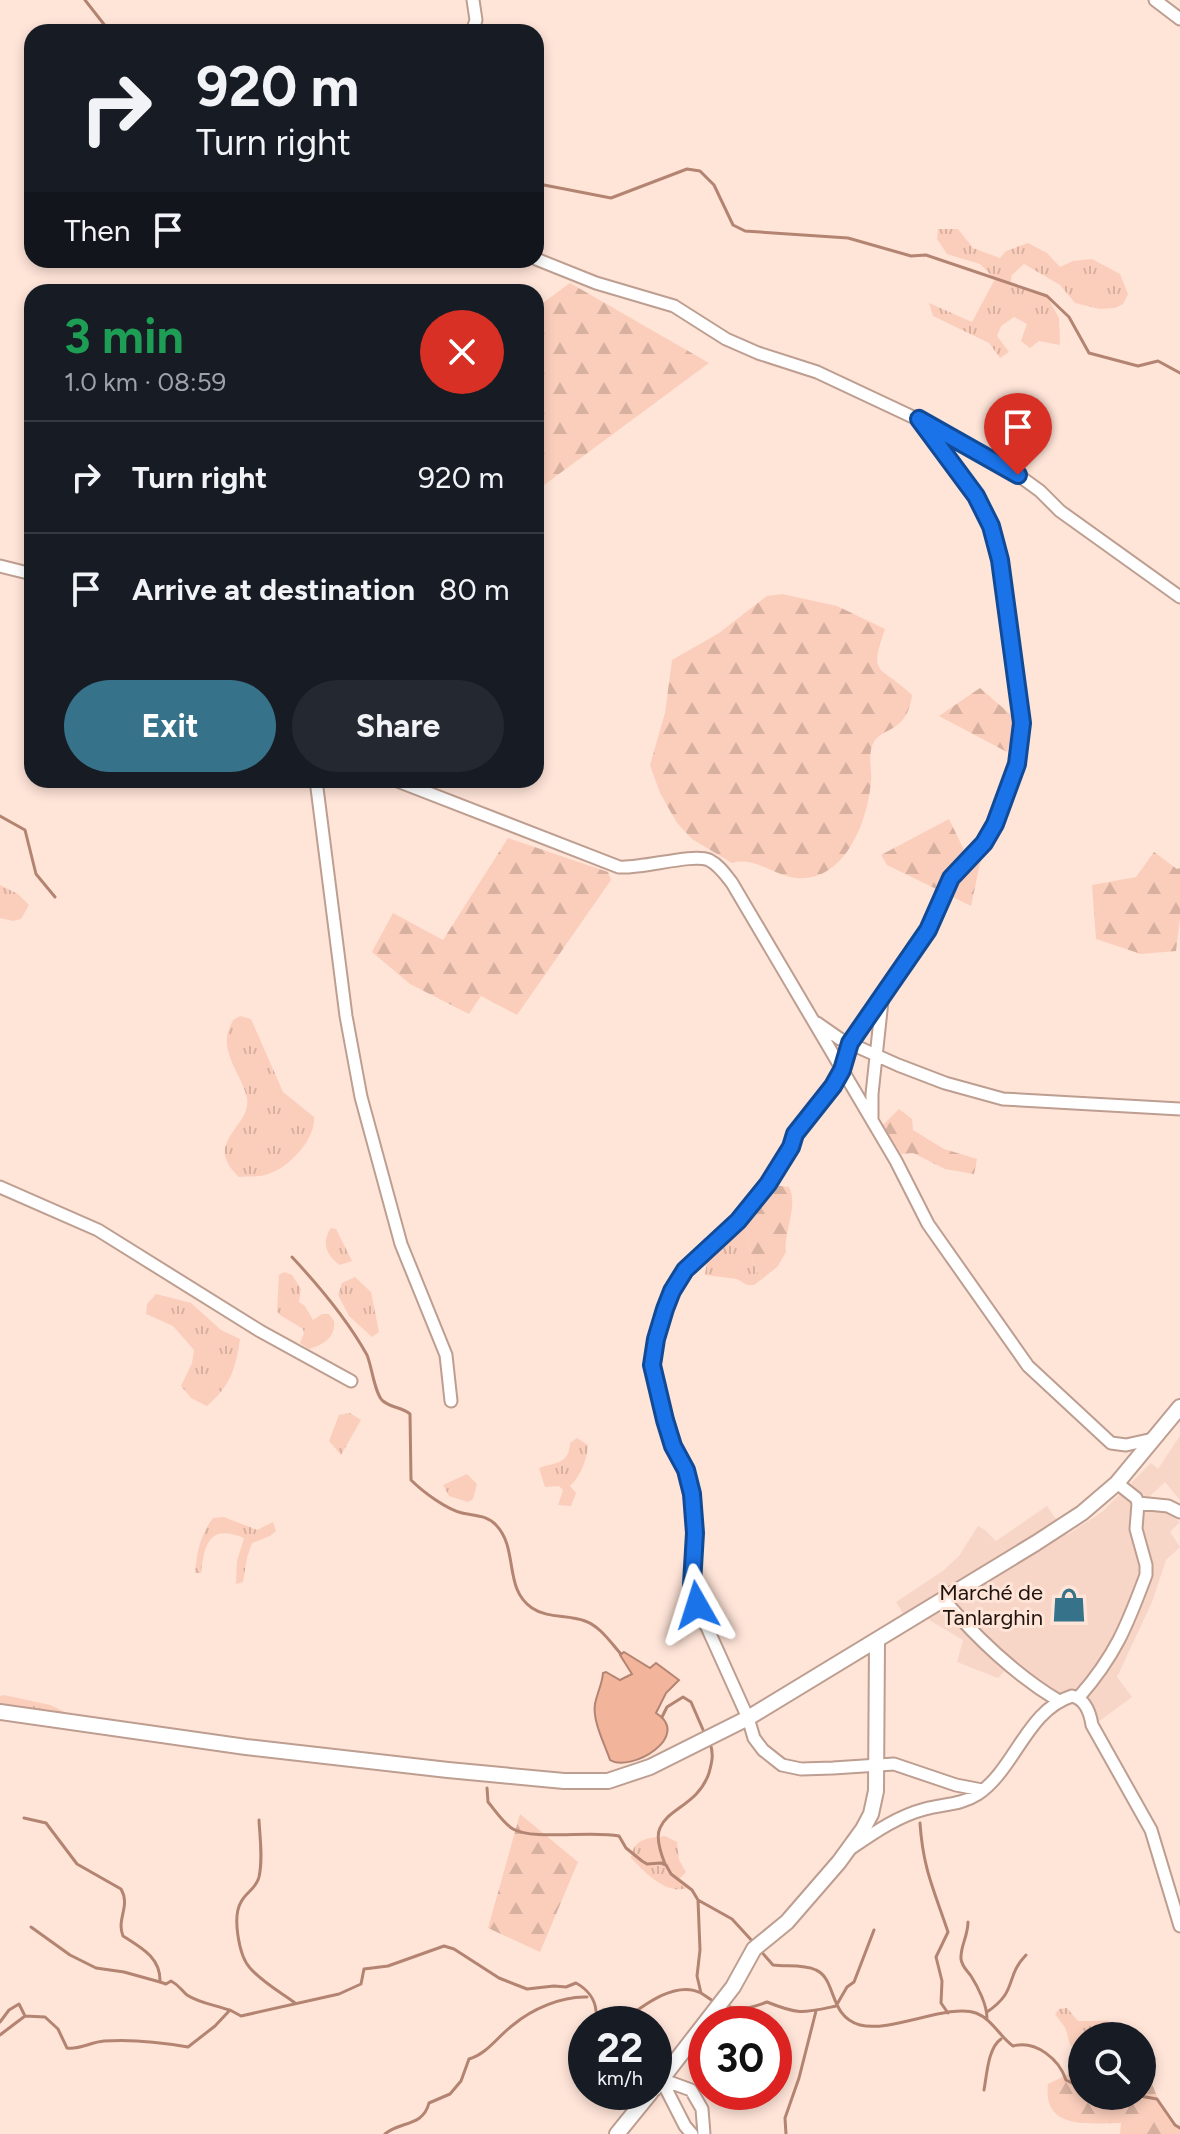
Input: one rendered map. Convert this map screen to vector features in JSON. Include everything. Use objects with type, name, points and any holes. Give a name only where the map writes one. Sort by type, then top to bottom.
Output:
[{"type":"street","points":[[473,0],[475,24]]},
{"type":"street","points":[[1155,0],[1180,19]]},
{"type":"street","points":[[544,262],[596,283],[674,306],[726,339],[758,353],[798,364],[919,419],[1018,475],[1060,511],[1180,597]]},
{"type":"street","points":[[919,419],[976,496],[991,526],[1000,560],[1022,723],[1017,764],[995,824],[984,843],[951,878],[928,930],[850,1043],[842,1070],[819,1107],[795,1134],[791,1147],[768,1184],[738,1221],[685,1270],[672,1291],[656,1339],[652,1365],[673,1446],[686,1470],[692,1494],[695,1533],[692,1584],[754,1738],[763,1750],[782,1765],[801,1769],[894,1764],[956,1785],[982,1790]]},
{"type":"street","points":[[0,566],[24,572]]},
{"type":"street","points":[[317,788],[346,1016],[361,1097],[401,1244],[446,1355],[451,1401]]},
{"type":"street","points":[[416,788],[619,867],[634,868],[700,858],[721,868],[872,1120],[928,1224],[1028,1366],[1111,1443],[1126,1445],[1157,1438]]},
{"type":"street","points":[[872,1120],[879,1022],[885,993]]},
{"type":"street","points":[[813,1020],[850,1043],[877,1055],[945,1083],[1003,1099],[1180,1109]]},
{"type":"street","points":[[0,1187],[98,1230],[260,1331],[351,1381]]},
{"type":"street","points":[[0,1712],[246,1747],[564,1781],[608,1781],[640,1771],[748,1718],[877,1642],[1082,1513],[1117,1483],[1180,1407]]},
{"type":"street","points":[[1079,1697],[1118,1646],[1146,1575],[1136,1529],[1138,1503],[1117,1483]]},
{"type":"street","points":[[1138,1503],[1168,1506],[1180,1512]]},
{"type":"street","points":[[944,1600],[967,1627],[1026,1682],[1059,1701]]},
{"type":"street","points":[[672,2065],[733,1987],[754,1949],[787,1922],[847,1851],[871,1814],[876,1791],[877,1642]]},
{"type":"street","points":[[847,1851],[881,1828],[913,1813],[953,1805],[982,1790],[992,1782],[1040,1719],[1059,1701],[1079,1697],[1090,1711],[1092,1725],[1151,1830],[1180,1926]]},
{"type":"street","points":[[672,2088],[691,2090],[702,2109],[704,2134]]},
{"type":"street","points":[[672,2109],[692,2134]]},
{"type":"street","points":[[617,2134],[636,2110]]},
{"type":"shaded area","points":[[1180,1436],[1180,1500],[1165,1482],[1150,1496],[1180,1522],[1170,1532],[1180,1547],[1166,1560],[1152,1602],[1117,1677],[1132,1697],[1101,1720],[1092,1725],[1079,1697],[1063,1698],[1009,1666],[998,1678],[957,1662],[963,1640],[921,1615],[908,1622],[896,1602],[944,1570],[959,1556],[978,1526],[996,1541],[1047,1506],[1067,1535],[1102,1512],[1151,1463],[1158,1469]]},
{"type":"shaded area","points":[[624,1652],[650,1668],[656,1663],[679,1680],[666,1693],[656,1713],[666,1722],[667,1732],[663,1741],[644,1757],[620,1763],[610,1760],[595,1710],[603,1673],[620,1680],[632,1674],[620,1655]]},
{"type":"green space","points":[[938,229],[958,229],[973,248],[1000,258],[1006,251],[1028,243],[1047,253],[1060,267],[1073,261],[1092,259],[1120,274],[1128,294],[1123,304],[1115,308],[1100,309],[1075,303],[1060,285],[1024,264],[1012,275],[1010,285],[1047,296],[1059,318],[1060,345],[1039,341],[1030,348],[1021,341],[1027,324],[1014,317],[1001,326],[997,336],[1009,352],[1000,358],[989,343],[933,316],[929,303],[972,322],[995,279],[980,264],[947,254],[937,239]]},
{"type":"green space","points":[[570,283],[709,363],[544,485],[544,302]]},
{"type":"green space","points":[[782,594],[837,606],[885,629],[878,656],[880,669],[912,695],[904,718],[874,742],[870,754],[871,777],[865,815],[849,848],[825,872],[809,878],[790,877],[747,862],[732,863],[692,839],[677,823],[660,793],[650,765],[665,713],[672,660],[719,633],[767,596]]},
{"type":"green space","points":[[980,688],[1017,720],[1007,752],[939,716]]},
{"type":"green space","points":[[949,819],[965,852],[982,854],[971,906],[887,865],[881,855]]},
{"type":"green space","points":[[508,838],[608,872],[611,880],[517,1015],[481,996],[469,1014],[410,984],[372,952],[393,913],[443,940]]},
{"type":"green space","points":[[1154,852],[1177,869],[1180,868],[1180,918],[1176,951],[1141,954],[1096,939],[1092,885],[1136,877]]},
{"type":"green space","points":[[0,885],[18,894],[29,905],[21,919],[0,918]]},
{"type":"green space","points":[[240,1016],[251,1019],[283,1092],[314,1117],[310,1135],[291,1161],[262,1176],[239,1177],[225,1154],[226,1144],[247,1108],[245,1091],[227,1046],[230,1026]]},
{"type":"green space","points":[[899,1109],[912,1119],[913,1130],[944,1149],[977,1159],[974,1174],[945,1169],[913,1153],[901,1154],[883,1125]]},
{"type":"green space","points":[[773,1185],[789,1187],[792,1211],[786,1252],[777,1267],[762,1279],[752,1258],[745,1218]]},
{"type":"green space","points":[[745,1218],[752,1258],[762,1279],[754,1285],[747,1285],[737,1279],[705,1275],[707,1262]]},
{"type":"green space","points":[[331,1228],[336,1229],[352,1261],[340,1265],[328,1253],[326,1238]]},
{"type":"green space","points":[[284,1272],[292,1275],[301,1289],[299,1302],[313,1320],[322,1314],[329,1314],[334,1321],[328,1340],[309,1349],[300,1343],[303,1329],[277,1311],[279,1275]]},
{"type":"green space","points":[[355,1277],[371,1292],[379,1332],[372,1337],[349,1316],[338,1295],[342,1283]]},
{"type":"green space","points":[[156,1294],[191,1303],[221,1330],[240,1339],[231,1376],[207,1406],[191,1398],[181,1386],[192,1363],[194,1350],[173,1326],[146,1314],[147,1304]]},
{"type":"green space","points":[[350,1413],[361,1420],[341,1455],[329,1441],[339,1415]]},
{"type":"green space","points":[[577,1438],[588,1445],[583,1467],[570,1486],[576,1493],[571,1506],[558,1505],[563,1490],[559,1486],[545,1487],[539,1468],[564,1459],[570,1443]]},
{"type":"green space","points":[[467,1474],[477,1484],[473,1499],[468,1502],[449,1496],[443,1485]]},
{"type":"green space","points":[[224,1517],[257,1530],[273,1522],[276,1531],[252,1543],[243,1582],[236,1584],[237,1561],[244,1538],[232,1534],[223,1533],[211,1539],[204,1553],[201,1573],[195,1573],[205,1531],[213,1518]]},
{"type":"green space","points":[[0,1696],[50,1705],[67,1713],[69,1718],[0,1708]]},
{"type":"green space","points":[[520,1814],[578,1862],[540,1952],[488,1928]]},
{"type":"green space","points":[[665,1836],[677,1842],[679,1860],[686,1872],[679,1879],[688,1888],[664,1886],[631,1858],[638,1843]]},
{"type":"green space","points":[[1067,2008],[1078,2021],[1109,2022],[1068,2022],[1068,2037],[1055,2014],[1059,2009]]},
{"type":"green space","points":[[1068,2074],[1068,2110],[1156,2110],[1156,2093],[1166,2115],[1180,2128],[1180,2134],[1120,2134],[1121,2123],[1083,2123],[1060,2117],[1048,2099],[1048,2084]]},
{"type":"waterway","points":[[85,0],[104,24]]},
{"type":"waterway","points":[[544,185],[611,198],[687,169],[700,171],[714,185],[733,225],[745,231],[848,238],[911,256],[926,255],[1047,296],[1069,317],[1089,353],[1138,366],[1158,361],[1180,373]]},
{"type":"waterway","points":[[0,816],[25,830],[36,874],[55,897]]},
{"type":"waterway","points":[[292,1257],[359,1342],[367,1355],[380,1398],[410,1414],[411,1480],[449,1508],[485,1518],[496,1525],[507,1545],[517,1590],[532,1608],[545,1614],[590,1623],[621,1654]]},
{"type":"waterway","points":[[662,1717],[667,1707],[683,1697],[691,1702],[704,1732]]},
{"type":"waterway","points":[[665,1864],[658,1841],[660,1828],[669,1815],[691,1799],[704,1784],[712,1762],[710,1743]]},
{"type":"waterway","points":[[487,1788],[488,1802],[513,1829],[548,1835],[619,1836],[626,1848],[642,1861],[666,1865],[698,1900],[700,1950],[697,1976],[701,1993],[716,2003]]},
{"type":"waterway","points":[[24,1818],[46,1823],[77,1864],[121,1889],[125,1901],[121,1924],[123,1936],[154,1960],[160,1982],[166,1984],[171,1981],[192,1998],[229,2010]]},
{"type":"waterway","points":[[259,1820],[259,1877],[238,1909],[238,1936],[250,1968],[295,2003]]},
{"type":"waterway","points":[[920,1823],[926,1867],[948,1932],[936,1957],[942,1981],[941,2003],[948,2013]]},
{"type":"waterway","points":[[698,1900],[732,1919],[754,1943]]},
{"type":"waterway","points":[[968,1922],[961,1959],[982,1996],[987,2018]]},
{"type":"waterway","points":[[31,1927],[70,1955],[96,1968],[160,1982]]},
{"type":"waterway","points":[[723,2005],[746,2008],[767,2002],[801,2012],[836,2006],[847,1987],[854,1982],[874,1930]]},
{"type":"waterway","points":[[0,2022],[9,2010],[19,2004],[25,2016],[45,2017],[58,2029],[67,2048],[125,2040],[188,2047],[230,2010],[241,2016],[339,1994],[361,1984],[364,1969],[388,1966],[444,1946],[454,1949],[499,1978],[527,1989],[566,1987],[576,1983],[590,1995],[596,2011],[611,2019],[624,2020],[651,2001],[671,1992],[691,1990],[701,1993]]},
{"type":"waterway","points":[[759,1949],[773,1965],[806,1967],[823,1975],[843,2014],[860,2025],[887,2025],[951,2012],[976,2013],[987,2019],[1013,2046],[1030,2046],[1046,2053],[1068,2081]]},
{"type":"waterway","points":[[987,2012],[1004,1997],[1019,1963],[1026,1955]]},
{"type":"waterway","points":[[385,2134],[416,2120],[426,2111],[429,2103],[450,2094],[461,2081],[469,2059],[487,2049],[521,2019],[558,2001],[587,1997]]},
{"type":"waterway","points":[[786,2134],[785,2118],[816,2011]]},
{"type":"waterway","points":[[0,2035],[25,2016]]},
{"type":"waterway","points":[[984,2090],[991,2055],[1001,2039]]},
{"type":"waterway","points":[[1156,2099],[1180,2128]]},
{"type":"place","name":"Marché de Tanlarghin","points":[[1069,1605]]},
{"type":"route","points":[[697,1605],[692,1584],[695,1533],[692,1494],[686,1470],[673,1446],[652,1365],[665,1309],[685,1270],[738,1221],[768,1184],[791,1147],[795,1134],[833,1086],[842,1070],[850,1043],[928,930],[951,878],[984,843],[995,824],[1017,764],[1022,723],[1000,560],[991,526],[976,496],[919,419],[1018,475]]}]
